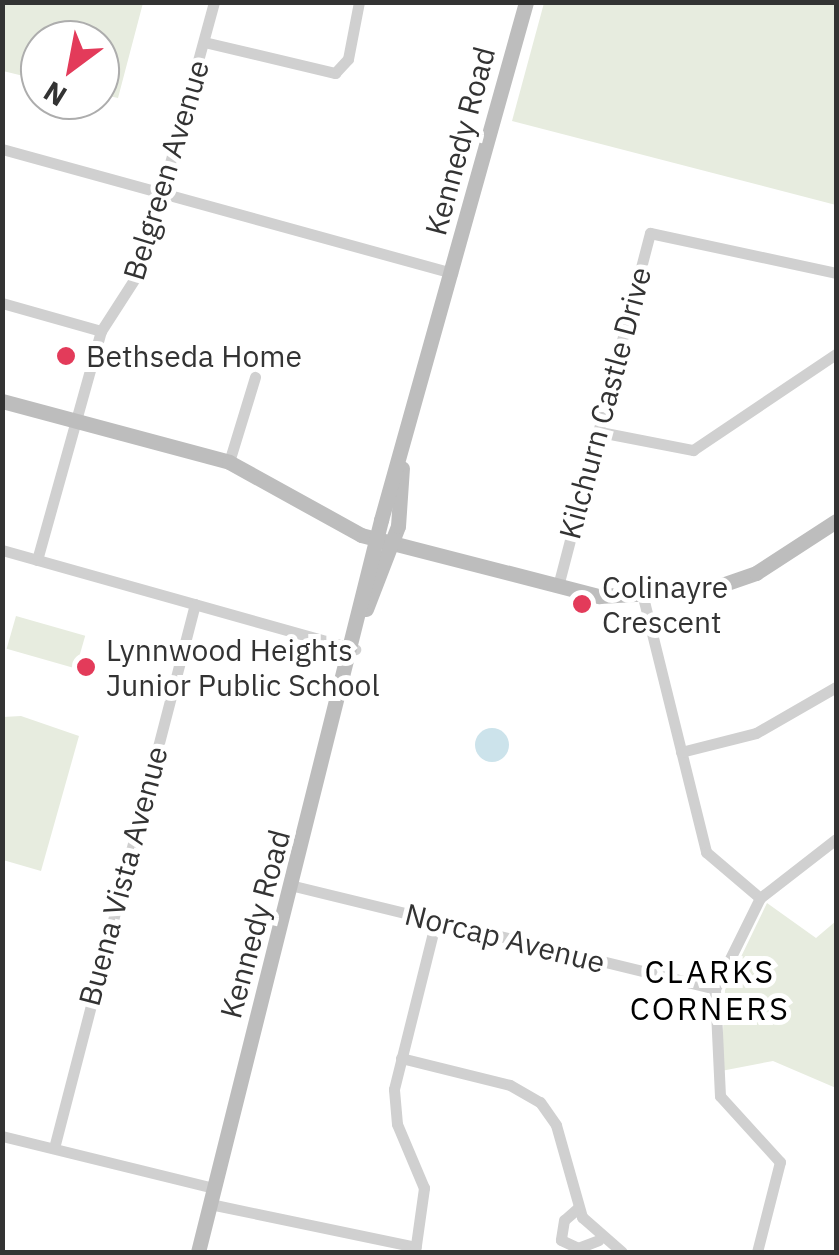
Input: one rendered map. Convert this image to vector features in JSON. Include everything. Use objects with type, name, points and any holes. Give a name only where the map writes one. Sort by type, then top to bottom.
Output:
[{"type":"main road","name":"Kennedy Road","points":[[198,1252],[366,609],[376,539],[402,468],[526,2]]},
{"type":"main road","points":[[2,401],[229,462],[376,539],[558,586],[643,597],[756,573],[836,522]]},
{"type":"main road","name":"Kennedy Road","points":[[366,609],[393,544],[402,468]]},
{"type":"street","name":"Belgreen Avenue","points":[[37,560],[100,331],[137,282],[214,2]]},
{"type":"street","points":[[204,42],[335,74],[348,59],[358,2]]},
{"type":"street","points":[[2,149],[452,273]]},
{"type":"street","name":"Kilchurn Castle Drive","points":[[558,586],[650,232],[836,273]]},
{"type":"street","points":[[2,304],[100,331]]},
{"type":"street","points":[[600,432],[693,450],[836,354]]},
{"type":"street","points":[[229,462],[256,377]]},
{"type":"street","points":[[2,550],[356,649]]},
{"type":"street","points":[[643,597],[710,860],[760,898]]},
{"type":"street","name":"Buena Vista Avenue","points":[[54,1148],[195,604]]},
{"type":"street","points":[[681,752],[756,733],[836,688]]},
{"type":"street","points":[[757,1252],[780,1162],[720,1096],[715,989],[760,898],[836,840]]},
{"type":"street","name":"Norcap Avenue","points":[[294,886],[715,989]]},
{"type":"street","points":[[2,1136],[415,1250],[424,1188],[397,1124],[401,1058],[436,921]]},
{"type":"street","points":[[401,1058],[532,1094],[556,1125],[578,1208],[598,1240],[622,1252]]},
{"type":"street","points":[[578,1208],[564,1220],[561,1240],[578,1248],[598,1240]]},
{"type":"shaded area","points":[[3,2],[143,3],[120,90],[120,20],[20,20],[20,75],[3,71]]},
{"type":"shaded area","points":[[544,3],[836,3],[836,205],[512,121]]},
{"type":"shaded area","points":[[16,616],[85,636],[76,669],[7,649]]},
{"type":"shaded area","points":[[21,716],[79,736],[41,871],[3,860],[3,717]]},
{"type":"shaded area","points":[[767,903],[816,938],[836,921],[836,1088],[773,1061],[721,1071],[725,990]]},
{"type":"water","points":[[492,728],[504,733],[509,745],[504,757],[492,762],[480,757],[475,745],[480,733]]},
{"type":"place","name":"Bethseda Home","points":[[66,356]]},
{"type":"place","name":"Colinayre Crescent","points":[[582,604]]},
{"type":"place","name":"Lynnwood Heights Junior Public School","points":[[86,667]]},
{"type":"district","name":"CLARKS CORNERS","points":[[710,990]]}]
